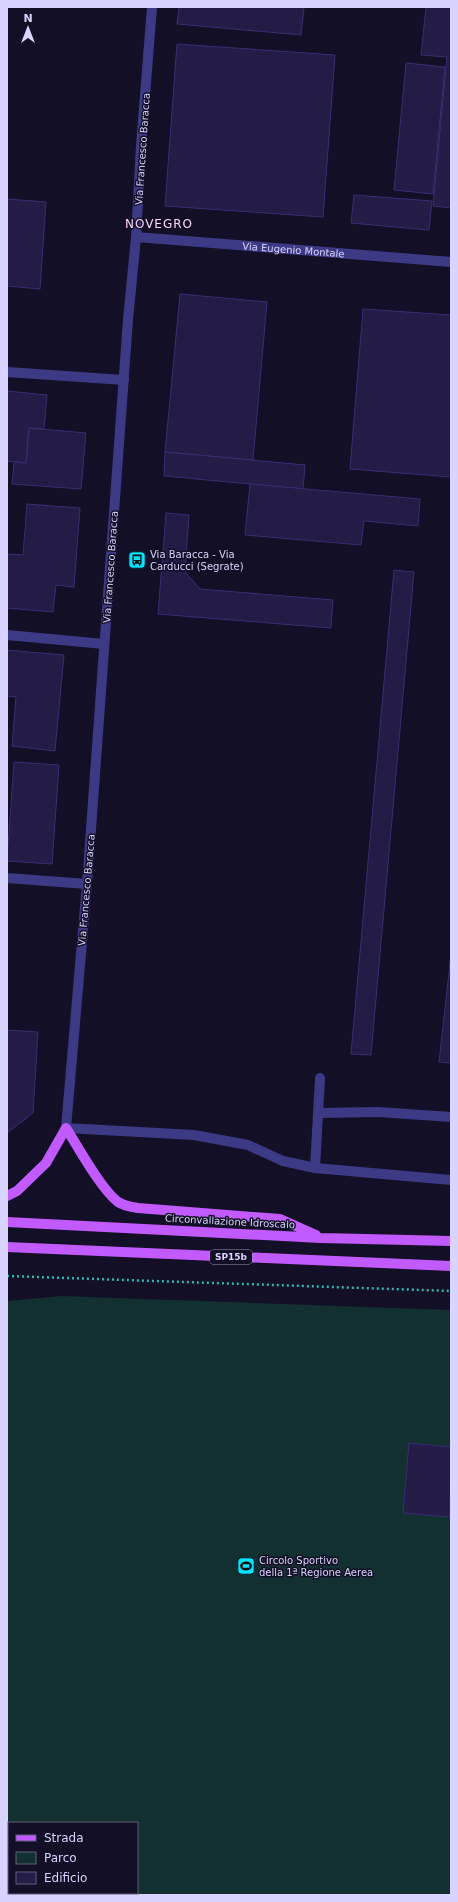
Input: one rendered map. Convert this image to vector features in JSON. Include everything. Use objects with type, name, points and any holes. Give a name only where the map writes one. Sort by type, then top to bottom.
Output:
[{"type":"main road","points":[[7,1196],[17,1191],[46,1163],[66,1128],[95,1174],[116,1200],[125,1206],[280,1220],[321,1238]]},
{"type":"main road","name":"Circonvallazione Idroscalo","points":[[7,1222],[321,1238],[451,1241]]},
{"type":"main road","name":"SP15b","points":[[7,1247],[451,1266]]},
{"type":"street","name":"Via Francesco Baracca","points":[[66,1128],[87,884],[152,7]]},
{"type":"street","name":"Via Eugenio Montale","points":[[136,237],[451,262]]},
{"type":"street","points":[[7,372],[124,380]]},
{"type":"street","points":[[7,635],[104,644]]},
{"type":"street","points":[[7,878],[87,884]]},
{"type":"street","points":[[315,1168],[320,1078]]},
{"type":"street","points":[[318,1113],[378,1112],[451,1117]]},
{"type":"street","points":[[66,1128],[194,1135],[248,1145],[284,1161],[315,1168],[451,1180]]},
{"type":"path","points":[[7,1276],[451,1291]]},
{"type":"green space","name":"Circolo Sportivo della 1ª Regione Aerea","points":[[61,1296],[451,1310],[451,1895],[14,1895],[138,1894],[138,1822],[8,1822],[7,1889],[7,1301]]},
{"type":"building","points":[[179,7],[304,7],[301,35],[177,24]]},
{"type":"building","points":[[426,7],[451,7],[451,208],[433,206],[447,57],[421,55]]},
{"type":"building","points":[[177,44],[335,55],[323,217],[165,206]]},
{"type":"building","points":[[406,63],[445,67],[433,194],[394,190]]},
{"type":"building","points":[[354,195],[432,201],[429,230],[351,223]]},
{"type":"building","points":[[7,199],[46,202],[40,289],[7,286]]},
{"type":"building","points":[[180,294],[267,302],[253,460],[165,452]]},
{"type":"building","points":[[363,309],[451,315],[451,477],[350,469]]},
{"type":"building","points":[[7,391],[47,395],[44,429],[29,428],[26,463],[7,461]]},
{"type":"building","points":[[29,428],[86,433],[81,489],[12,484],[14,462],[26,463]]},
{"type":"building","points":[[165,452],[305,465],[303,489],[164,476]]},
{"type":"building","points":[[250,484],[420,499],[418,526],[364,521],[361,545],[245,535]]},
{"type":"building","points":[[27,504],[80,508],[74,587],[56,585],[53,612],[7,608],[7,554],[23,555]]},
{"type":"building","points":[[166,513],[189,515],[185,572],[200,589],[333,600],[331,628],[158,614]]},
{"type":"building","points":[[394,570],[414,572],[371,1055],[351,1054]]},
{"type":"building","points":[[7,650],[64,655],[55,751],[12,746],[16,697],[7,696]]},
{"type":"building","points":[[14,762],[59,765],[52,864],[7,861]]},
{"type":"building","points":[[451,954],[451,1063],[439,1062]]},
{"type":"building","points":[[7,1030],[38,1032],[33,1113],[7,1133]]},
{"type":"building","points":[[409,1443],[451,1447],[450,1517],[403,1513]]},
{"type":"place","name":"Via Baracca - Via Carducci (Segrate)","points":[[137,560]]},
{"type":"place","name":"Circolo Sportivo della 1ª Regione Aerea","points":[[246,1566]]},
{"type":"district","name":"NOVEGRO","points":[[159,224]]}]
